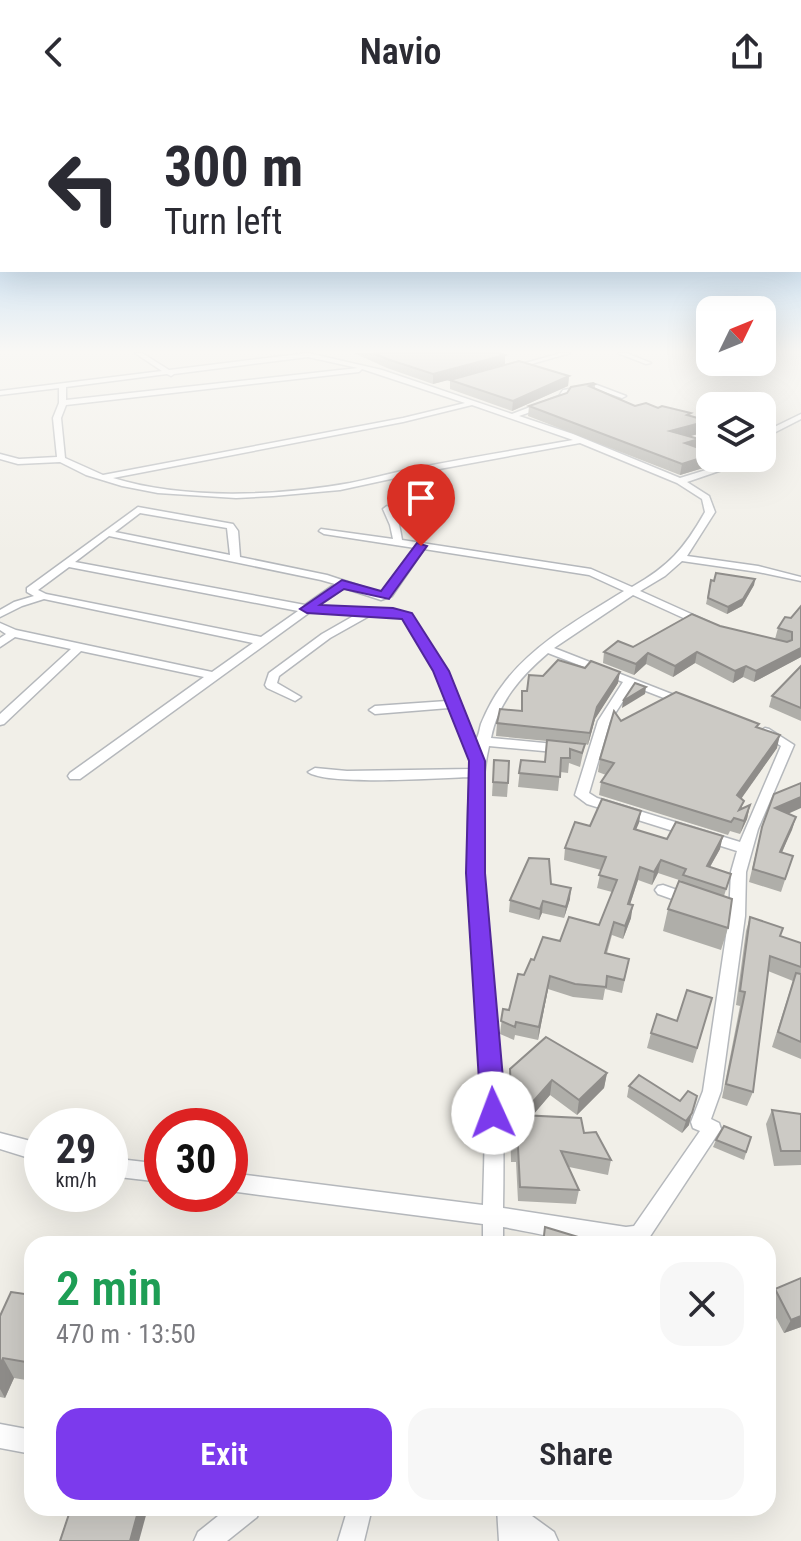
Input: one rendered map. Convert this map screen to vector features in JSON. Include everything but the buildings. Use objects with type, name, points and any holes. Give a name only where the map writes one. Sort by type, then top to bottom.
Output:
[{"type":"street","points":[[57,420],[61,459]]},
{"type":"street","points":[[99,478],[403,420]]},
{"type":"street","points":[[493,1236],[493,1088],[475,873],[476,767],[481,741],[505,689],[548,649],[679,558],[690,546],[710,512],[706,498],[680,481],[523,420]]},
{"type":"street","points":[[0,456],[18,462],[61,459],[79,471],[99,478],[163,492],[257,493],[321,490],[581,441]]},
{"type":"street","points":[[680,481],[709,472]]},
{"type":"street","points":[[235,560],[230,526],[148,509],[133,511],[31,590],[43,596],[262,641]]},
{"type":"street","points":[[387,509],[395,525],[398,542]]},
{"type":"street","points":[[324,531],[582,571],[634,590],[715,629]]},
{"type":"street","points":[[106,533],[385,596],[421,546]]},
{"type":"street","points":[[679,558],[758,569],[797,579]]},
{"type":"street","points":[[65,563],[307,609],[407,616],[441,671],[476,767]]},
{"type":"street","points":[[75,776],[342,584]]},
{"type":"street","points":[[0,614],[43,596]]},
{"type":"street","points":[[295,697],[271,685],[273,675],[326,636],[367,613]]},
{"type":"street","points":[[0,626],[13,633],[214,676]]},
{"type":"street","points":[[0,644],[13,633]]},
{"type":"street","points":[[0,721],[79,647]]},
{"type":"street","points":[[548,649],[695,706]]},
{"type":"street","points":[[630,681],[604,721],[580,791],[585,798],[744,848]]},
{"type":"street","points":[[375,710],[455,704]]},
{"type":"street","points":[[631,1236],[640,1234],[652,1220],[712,1129],[700,1122],[712,1091],[722,911],[734,890],[744,848],[788,745],[753,727]]},
{"type":"street","points":[[481,741],[593,752]]},
{"type":"street","points":[[315,772],[347,775],[476,767]]},
{"type":"street","points":[[663,890],[722,911]]},
{"type":"street","points":[[0,1141],[24,1148]]},
{"type":"street","points":[[248,1184],[620,1236]]},
{"type":"street","points":[[0,1436],[24,1440]]},
{"type":"street","points":[[207,1541],[238,1516]]},
{"type":"street","points":[[351,1541],[358,1516]]},
{"type":"street","points":[[510,1522],[545,1541]]},
{"type":"route","points":[[421,546],[385,596],[342,584],[307,609],[407,616],[441,671],[477,761],[475,873],[493,1113]]}]
